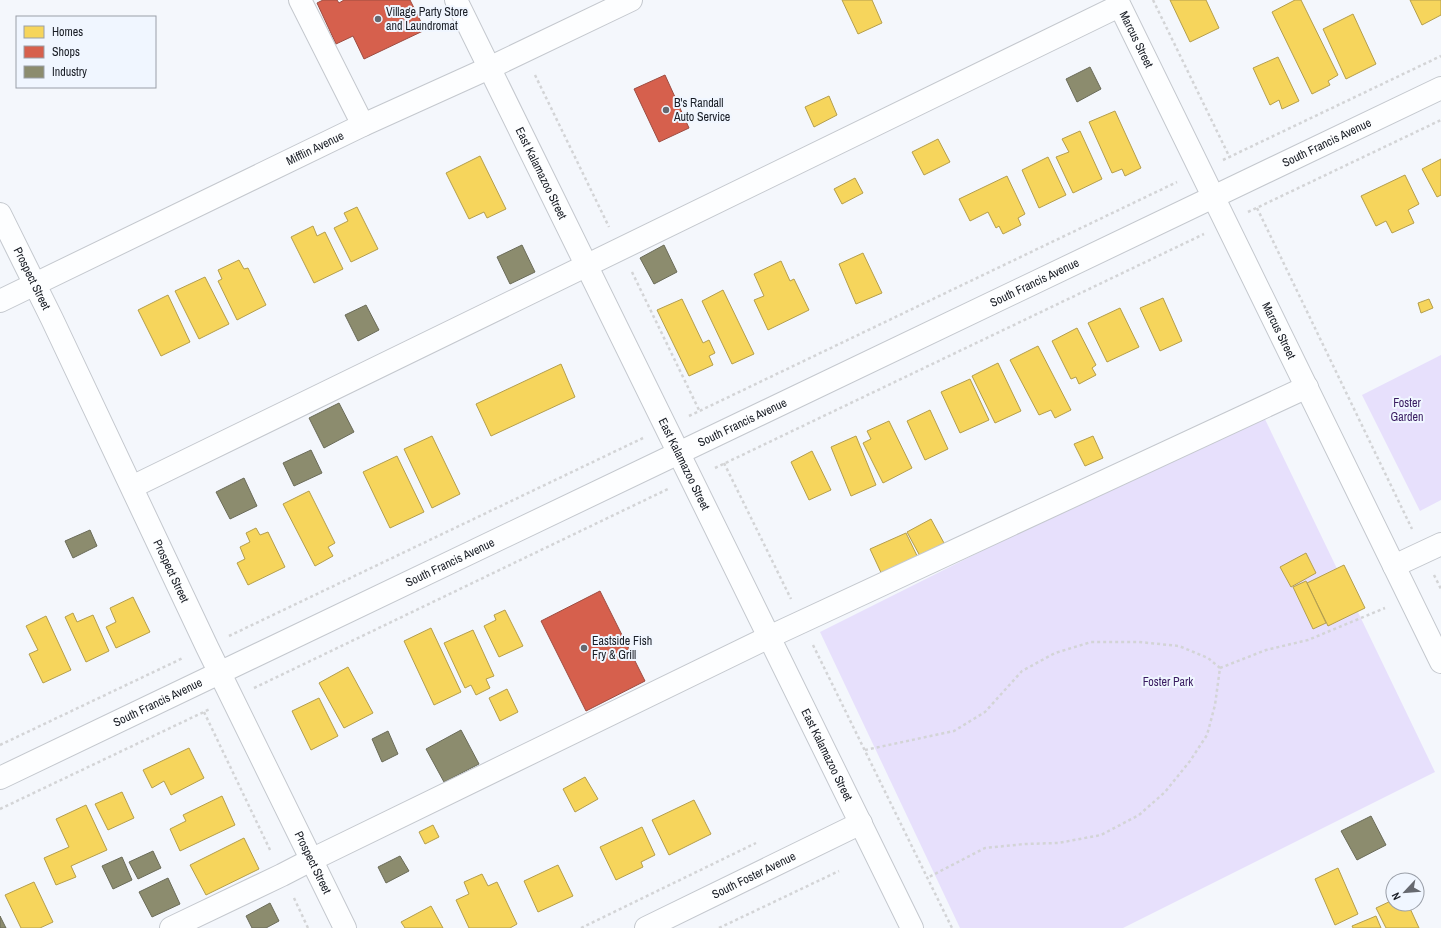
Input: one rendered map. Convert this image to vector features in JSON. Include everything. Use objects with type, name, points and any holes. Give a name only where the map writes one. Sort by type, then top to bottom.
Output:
[{"type":"street","points":[[300,0],[363,125]]},
{"type":"street","name":"East Kalamazoo Street","points":[[456,0],[912,928]]},
{"type":"street","name":"Mifflin Avenue","points":[[0,301],[363,125],[489,68],[631,0]]},
{"type":"street","points":[[132,487],[621,249],[1118,3]]},
{"type":"street","name":"Marcus Street","points":[[1118,3],[1441,662]]},
{"type":"street","name":"South Francis Avenue","points":[[0,778],[1441,88]]},
{"type":"street","name":"Prospect Street","points":[[0,214],[132,487],[207,647],[345,928]]},
{"type":"street","points":[[172,928],[769,637],[1307,387]]},
{"type":"street","points":[[1394,566],[1432,548]]},
{"type":"street","name":"South Foster Avenue","points":[[646,928],[861,823]]},
{"type":"path","points":[[1153,0],[1242,183],[1258,208],[1432,548],[1441,589]]},
{"type":"path","points":[[523,51],[952,928]]},
{"type":"path","points":[[0,745],[1441,56]]},
{"type":"path","points":[[0,809],[725,464],[1441,120]]},
{"type":"path","points":[[1220,668],[1266,650],[1308,640],[1410,598]]},
{"type":"path","points":[[865,750],[954,731],[985,712],[1022,670],[1055,653],[1091,642],[1138,642],[1179,646],[1208,658],[1220,668]]},
{"type":"path","points":[[180,660],[308,928]]},
{"type":"path","points":[[927,878],[985,848],[1025,844],[1058,843],[1101,835],[1139,815],[1165,792],[1190,762],[1207,735],[1215,705],[1220,668]]},
{"type":"path","points":[[581,928],[763,840]]},
{"type":"path","points":[[719,928],[839,871]]},
{"type":"green space","name":"Foster Garden","points":[[1441,355],[1441,500],[1420,511],[1362,395]]},
{"type":"green space","name":"Foster Park","points":[[1261,411],[1435,772],[1123,928],[960,928],[820,632]]},
{"type":"building: Homes","points":[[842,0],[872,0],[882,23],[858,34]]},
{"type":"building: Homes","points":[[1170,0],[1206,0],[1219,28],[1190,42]]},
{"type":"building: Homes","points":[[1295,0],[1301,0],[1338,75],[1328,81],[1330,85],[1312,94],[1272,12]]},
{"type":"building: Homes","points":[[1410,0],[1441,0],[1441,15],[1422,25]]},
{"type":"building: Homes","points":[[1353,14],[1376,64],[1346,79],[1323,29]]},
{"type":"building: Homes","points":[[1278,57],[1299,101],[1282,109],[1279,100],[1270,105],[1253,68]]},
{"type":"building: Homes","points":[[829,96],[837,115],[814,127],[805,107]]},
{"type":"building: Homes","points":[[1115,111],[1141,168],[1125,176],[1122,169],[1112,173],[1089,122]]},
{"type":"building: Homes","points":[[1080,131],[1102,179],[1073,193],[1056,157],[1069,152],[1062,139]]},
{"type":"building: Homes","points":[[938,139],[950,162],[924,175],[912,152]]},
{"type":"building: Homes","points":[[480,156],[506,209],[487,218],[484,212],[469,219],[446,173]]},
{"type":"building: Homes","points":[[1048,157],[1066,195],[1039,208],[1022,170]]},
{"type":"building: Homes","points":[[1441,159],[1441,195],[1437,197],[1422,169]]},
{"type":"building: Homes","points":[[1405,175],[1419,204],[1408,210],[1414,223],[1392,233],[1386,221],[1376,226],[1361,196]]},
{"type":"building: Homes","points":[[1007,176],[1025,214],[1018,218],[1021,225],[1003,234],[999,226],[996,228],[988,212],[970,221],[959,199]]},
{"type":"building: Homes","points":[[855,178],[863,193],[842,204],[834,189]]},
{"type":"building: Homes","points":[[357,207],[378,249],[351,262],[334,228],[348,221],[344,213]]},
{"type":"building: Homes","points":[[313,226],[317,236],[325,232],[343,269],[314,283],[291,237]]},
{"type":"building: Homes","points":[[863,253],[882,293],[856,304],[839,264]]},
{"type":"building: Homes","points":[[239,260],[244,269],[248,268],[266,305],[237,320],[218,281],[222,279],[218,270]]},
{"type":"building: Homes","points":[[781,261],[790,281],[794,279],[809,310],[768,330],[754,300],[764,296],[754,274]]},
{"type":"building: Homes","points":[[205,277],[229,324],[199,339],[175,291]]},
{"type":"building: Homes","points":[[723,290],[754,354],[732,364],[702,301]]},
{"type":"building: Homes","points":[[168,295],[190,342],[161,356],[138,310]]},
{"type":"building: Homes","points":[[1163,298],[1182,341],[1160,351],[1140,308]]},
{"type":"building: Homes","points":[[682,299],[703,343],[709,340],[715,353],[709,356],[713,365],[689,376],[657,310]]},
{"type":"building: Homes","points":[[1429,299],[1433,308],[1421,313],[1418,303]]},
{"type":"building: Homes","points":[[1120,308],[1139,347],[1107,362],[1088,323]]},
{"type":"building: Homes","points":[[1077,328],[1096,365],[1092,368],[1096,375],[1079,384],[1076,377],[1071,379],[1052,341]]},
{"type":"building: Homes","points":[[1038,346],[1071,410],[1055,418],[1051,410],[1039,415],[1010,360]]},
{"type":"building: Homes","points":[[998,363],[1021,411],[995,423],[972,376]]},
{"type":"building: Homes","points":[[561,364],[575,397],[491,436],[476,404]]},
{"type":"building: Homes","points":[[970,379],[989,420],[960,433],[941,392]]},
{"type":"building: Homes","points":[[930,410],[948,449],[925,460],[907,421]]},
{"type":"building: Homes","points":[[889,421],[912,468],[883,483],[863,443],[871,439],[867,431]]},
{"type":"building: Homes","points":[[432,436],[460,494],[432,508],[404,449]]},
{"type":"building: Homes","points":[[856,436],[876,485],[851,496],[831,447]]},
{"type":"building: Homes","points":[[1093,436],[1103,458],[1085,466],[1074,444]]},
{"type":"building: Homes","points":[[812,451],[831,490],[809,500],[791,462]]},
{"type":"building: Homes","points":[[397,456],[424,512],[390,528],[363,472]]},
{"type":"building: Homes","points":[[309,491],[335,543],[328,547],[333,556],[315,566],[283,504]]},
{"type":"building: Homes","points":[[931,519],[944,543],[920,556],[907,532]]},
{"type":"building: Homes","points":[[256,528],[260,535],[268,532],[285,567],[248,585],[237,563],[245,559],[240,547],[250,542],[246,533]]},
{"type":"building: Homes","points":[[906,533],[920,562],[884,579],[870,549]]},
{"type":"building: Homes","points":[[1306,553],[1316,573],[1291,587],[1280,567]]},
{"type":"building: Homes","points":[[1344,565],[1365,608],[1328,626],[1307,583]]},
{"type":"building: Homes","points":[[1306,581],[1326,623],[1313,629],[1293,587]]},
{"type":"building: Homes","points":[[133,597],[150,632],[116,648],[106,627],[116,622],[110,608]]},
{"type":"building: Homes","points":[[505,610],[523,646],[499,657],[484,626],[496,620],[494,615]]},
{"type":"building: Homes","points":[[73,613],[77,622],[93,615],[109,651],[86,662],[65,617]]},
{"type":"building: Homes","points":[[46,616],[71,670],[43,683],[29,654],[38,650],[26,626]]},
{"type":"building: Homes","points":[[431,628],[461,692],[434,705],[404,641]]},
{"type":"building: Homes","points":[[473,630],[494,676],[486,679],[490,688],[476,695],[471,685],[465,688],[444,643]]},
{"type":"building: Homes","points":[[348,667],[373,713],[344,728],[319,683]]},
{"type":"building: Homes","points":[[507,689],[518,712],[500,721],[489,698]]},
{"type":"building: Homes","points":[[319,698],[338,736],[311,750],[292,711]]},
{"type":"building: Homes","points":[[189,748],[204,778],[171,795],[164,781],[152,788],[143,770]]},
{"type":"building: Homes","points":[[585,777],[598,799],[575,812],[563,789]]},
{"type":"building: Homes","points":[[122,792],[134,818],[108,830],[95,804]]},
{"type":"building: Homes","points":[[222,796],[235,825],[180,851],[170,829],[186,821],[183,815]]},
{"type":"building: Homes","points":[[694,800],[711,834],[669,855],[652,820]]},
{"type":"building: Homes","points":[[86,805],[107,850],[71,866],[76,877],[56,885],[44,858],[69,847],[56,819]]},
{"type":"building: Homes","points":[[433,825],[439,837],[425,844],[419,832]]},
{"type":"building: Homes","points":[[642,827],[655,855],[641,862],[643,867],[616,880],[600,847]]},
{"type":"building: Homes","points":[[244,838],[259,869],[206,895],[190,865]]},
{"type":"building: Homes","points":[[558,865],[573,896],[538,912],[524,881]]},
{"type":"building: Homes","points":[[1338,868],[1358,914],[1335,925],[1315,879]]},
{"type":"building: Homes","points":[[482,874],[488,886],[497,882],[517,924],[510,928],[469,928],[456,900],[469,894],[464,882]]},
{"type":"building: Homes","points":[[34,882],[53,922],[40,928],[21,928],[5,895]]},
{"type":"building: Homes","points":[[1385,904],[1385,912],[1412,912],[1419,928],[1386,928],[1376,908]]},
{"type":"building: Homes","points":[[431,906],[443,928],[405,928],[401,922]]},
{"type":"building: Homes","points":[[1376,916],[1381,928],[1353,928],[1352,926]]},
{"type":"building: Shops","points":[[323,0],[337,0],[339,3],[344,0],[410,0],[425,30],[364,59],[353,36],[336,44],[317,3]]},
{"type":"building: Shops","points":[[665,75],[689,128],[659,142],[634,89]]},
{"type":"building: Shops","points":[[600,591],[645,681],[586,711],[541,621]]},
{"type":"building: Industry","points":[[1090,67],[1101,89],[1077,102],[1066,79]]},
{"type":"building: Industry","points":[[522,245],[535,272],[510,284],[497,257]]},
{"type":"building: Industry","points":[[664,245],[677,272],[654,284],[640,258]]},
{"type":"building: Industry","points":[[366,305],[379,330],[358,341],[345,315]]},
{"type":"building: Industry","points":[[339,403],[354,432],[324,448],[309,418]]},
{"type":"building: Industry","points":[[311,450],[322,473],[294,486],[283,463]]},
{"type":"building: Industry","points":[[244,478],[257,506],[230,519],[216,492]]},
{"type":"building: Industry","points":[[90,530],[97,546],[73,558],[65,541]]},
{"type":"building: Industry","points":[[461,730],[479,764],[444,782],[426,749]]},
{"type":"building: Industry","points":[[388,731],[398,754],[382,762],[372,739]]},
{"type":"building: Industry","points":[[1371,816],[1386,845],[1357,860],[1341,831]]},
{"type":"building: Industry","points":[[153,851],[161,868],[138,879],[129,862]]},
{"type":"building: Industry","points":[[400,856],[409,871],[386,883],[378,867]]},
{"type":"building: Industry","points":[[122,857],[132,880],[113,889],[102,866]]},
{"type":"building: Industry","points":[[168,878],[180,904],[152,917],[139,892]]},
{"type":"building: Industry","points":[[270,903],[279,921],[266,928],[252,928],[246,916]]},
{"type":"building: Industry","points":[[0,916],[6,928],[0,928]]},
{"type":"place","name":"Village Party Store and Laundromat","points":[[378,19]]},
{"type":"place","name":"B's Randall Auto Service","points":[[666,110]]},
{"type":"place","name":"Eastside Fish Fry & Grill","points":[[584,648]]}]
